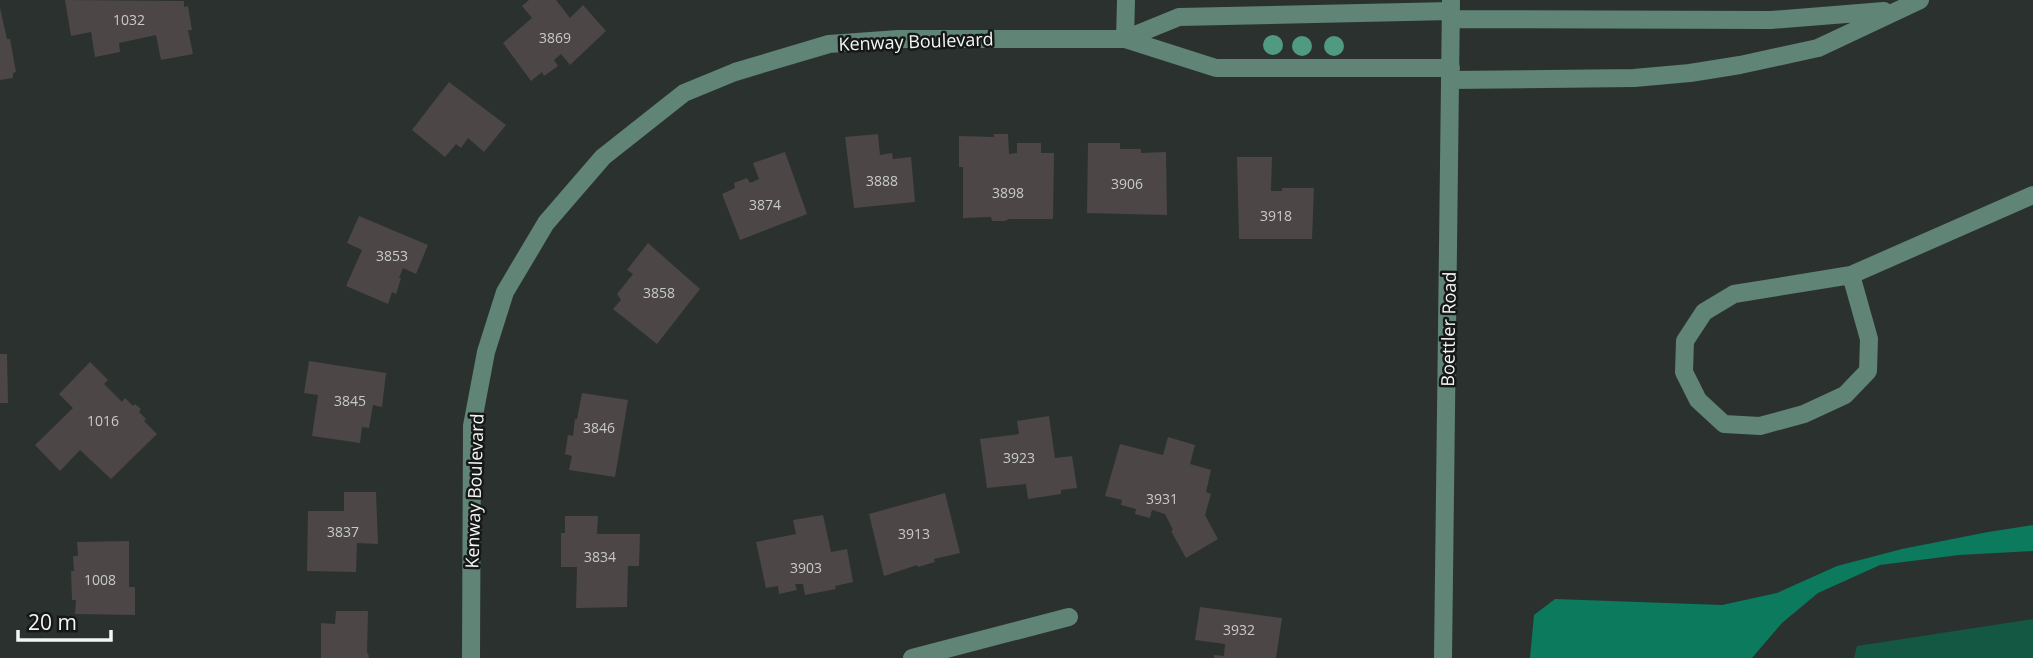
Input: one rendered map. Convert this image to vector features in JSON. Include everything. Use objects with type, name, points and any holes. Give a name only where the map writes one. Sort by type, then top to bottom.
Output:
[{"type":"street","points":[[1125,0],[1125,39]]},
{"type":"street","points":[[1895,10],[1920,0]]},
{"type":"street","name":"Kenway Boulevard","points":[[1125,39],[1179,17],[1451,10],[1771,20],[1895,10]]},
{"type":"street","name":"Boettler Road","points":[[1443,658],[1451,10]]},
{"type":"street","name":"Kenway Boulevard","points":[[471,658],[472,426],[486,352],[505,292],[547,223],[603,157],[684,93],[735,72],[829,44],[898,39],[1125,39],[1216,68],[1634,78],[1740,65],[1818,48],[1895,10]]},
{"type":"street","points":[[1851,275],[1869,339],[1868,372],[1845,395],[1804,414],[1760,426],[1724,424],[1698,400],[1684,372],[1685,341],[1704,312],[1734,294],[1851,275],[2033,195]]},
{"type":"street","points":[[912,658],[1069,617]]},
{"type":"shaded area","points":[[2033,525],[2033,551],[1959,555],[1880,565],[1818,593],[1782,623],[1752,658],[1530,658],[1534,615],[1555,599],[1722,605],[1777,593],[1837,566],[1902,549]]},
{"type":"shaded area","points":[[2033,619],[2033,658],[1854,658],[1857,646]]},
{"type":"building","points":[[65,0],[184,1],[184,7],[188,6],[192,30],[188,30],[193,54],[161,60],[156,35],[119,43],[120,52],[95,57],[91,32],[71,36]]},
{"type":"building","points":[[529,0],[556,0],[570,18],[583,5],[606,31],[570,65],[561,54],[554,60],[558,66],[544,76],[542,72],[531,81],[503,43],[532,18],[522,6]]},
{"type":"building","points":[[0,8],[7,39],[10,39],[16,72],[13,73],[13,78],[0,80]]},
{"type":"building","points":[[449,82],[506,125],[484,152],[468,138],[461,148],[456,144],[445,157],[412,130]]},
{"type":"building","points":[[878,134],[880,155],[892,153],[893,159],[911,157],[915,202],[854,208],[845,137]]},
{"type":"building","points":[[994,134],[1008,134],[1009,154],[1017,153],[1017,143],[1041,143],[1041,153],[1054,153],[1053,219],[992,221],[991,217],[963,218],[963,167],[959,167],[959,136],[994,137]]},
{"type":"building","points":[[1088,143],[1120,143],[1120,149],[1141,149],[1141,153],[1166,152],[1167,215],[1087,213]]},
{"type":"building","points":[[785,152],[807,214],[740,240],[722,194],[735,188],[734,183],[747,178],[750,183],[759,179],[753,163]]},
{"type":"building","points":[[1237,157],[1272,157],[1271,191],[1282,191],[1282,188],[1314,188],[1312,239],[1239,239]]},
{"type":"building","points":[[359,216],[428,245],[416,274],[403,268],[396,294],[392,292],[388,304],[346,286],[362,250],[347,243]]},
{"type":"building","points":[[648,243],[700,289],[657,344],[613,309],[621,300],[617,294],[633,274],[627,270]]},
{"type":"building","points":[[0,354],[7,354],[8,403],[0,403]]},
{"type":"building","points":[[309,361],[386,373],[382,407],[373,405],[369,428],[362,427],[360,443],[312,436],[318,395],[304,393]]},
{"type":"building","points":[[90,362],[108,380],[104,384],[122,402],[125,398],[141,409],[139,412],[146,419],[144,421],[157,434],[111,479],[80,450],[60,471],[35,445],[73,408],[59,394]]},
{"type":"building","points":[[582,393],[628,400],[615,477],[569,470],[572,456],[565,454],[568,435],[573,436]]},
{"type":"building","points":[[1049,416],[1055,458],[1072,456],[1077,488],[1061,490],[1061,494],[1028,499],[1026,484],[987,488],[980,439],[1019,434],[1017,421]]},
{"type":"building","points":[[1168,437],[1195,445],[1190,464],[1211,470],[1206,492],[1211,494],[1205,515],[1218,539],[1186,558],[1165,514],[1152,510],[1150,518],[1135,514],[1136,509],[1121,505],[1122,500],[1105,496],[1120,444],[1163,455]]},
{"type":"building","points":[[344,492],[376,492],[378,544],[357,543],[356,572],[307,571],[308,511],[344,511]]},
{"type":"building","points":[[945,493],[960,553],[884,576],[869,514]]},
{"type":"building","points":[[823,515],[831,552],[847,549],[853,582],[835,586],[836,589],[805,595],[803,584],[795,584],[797,590],[779,594],[778,586],[766,588],[756,542],[796,534],[793,520]]},
{"type":"building","points":[[565,516],[598,516],[597,534],[640,534],[639,566],[628,566],[627,607],[576,608],[577,567],[561,567],[561,533],[565,533]]},
{"type":"building","points":[[129,541],[129,587],[135,587],[135,615],[75,614],[76,600],[72,600],[71,571],[74,571],[73,556],[78,556],[77,542]]},
{"type":"building","points":[[1200,607],[1282,618],[1276,658],[1214,658],[1214,655],[1224,656],[1225,644],[1195,640]]},
{"type":"building","points":[[336,611],[368,611],[369,658],[321,658],[321,623],[335,624]]}]
